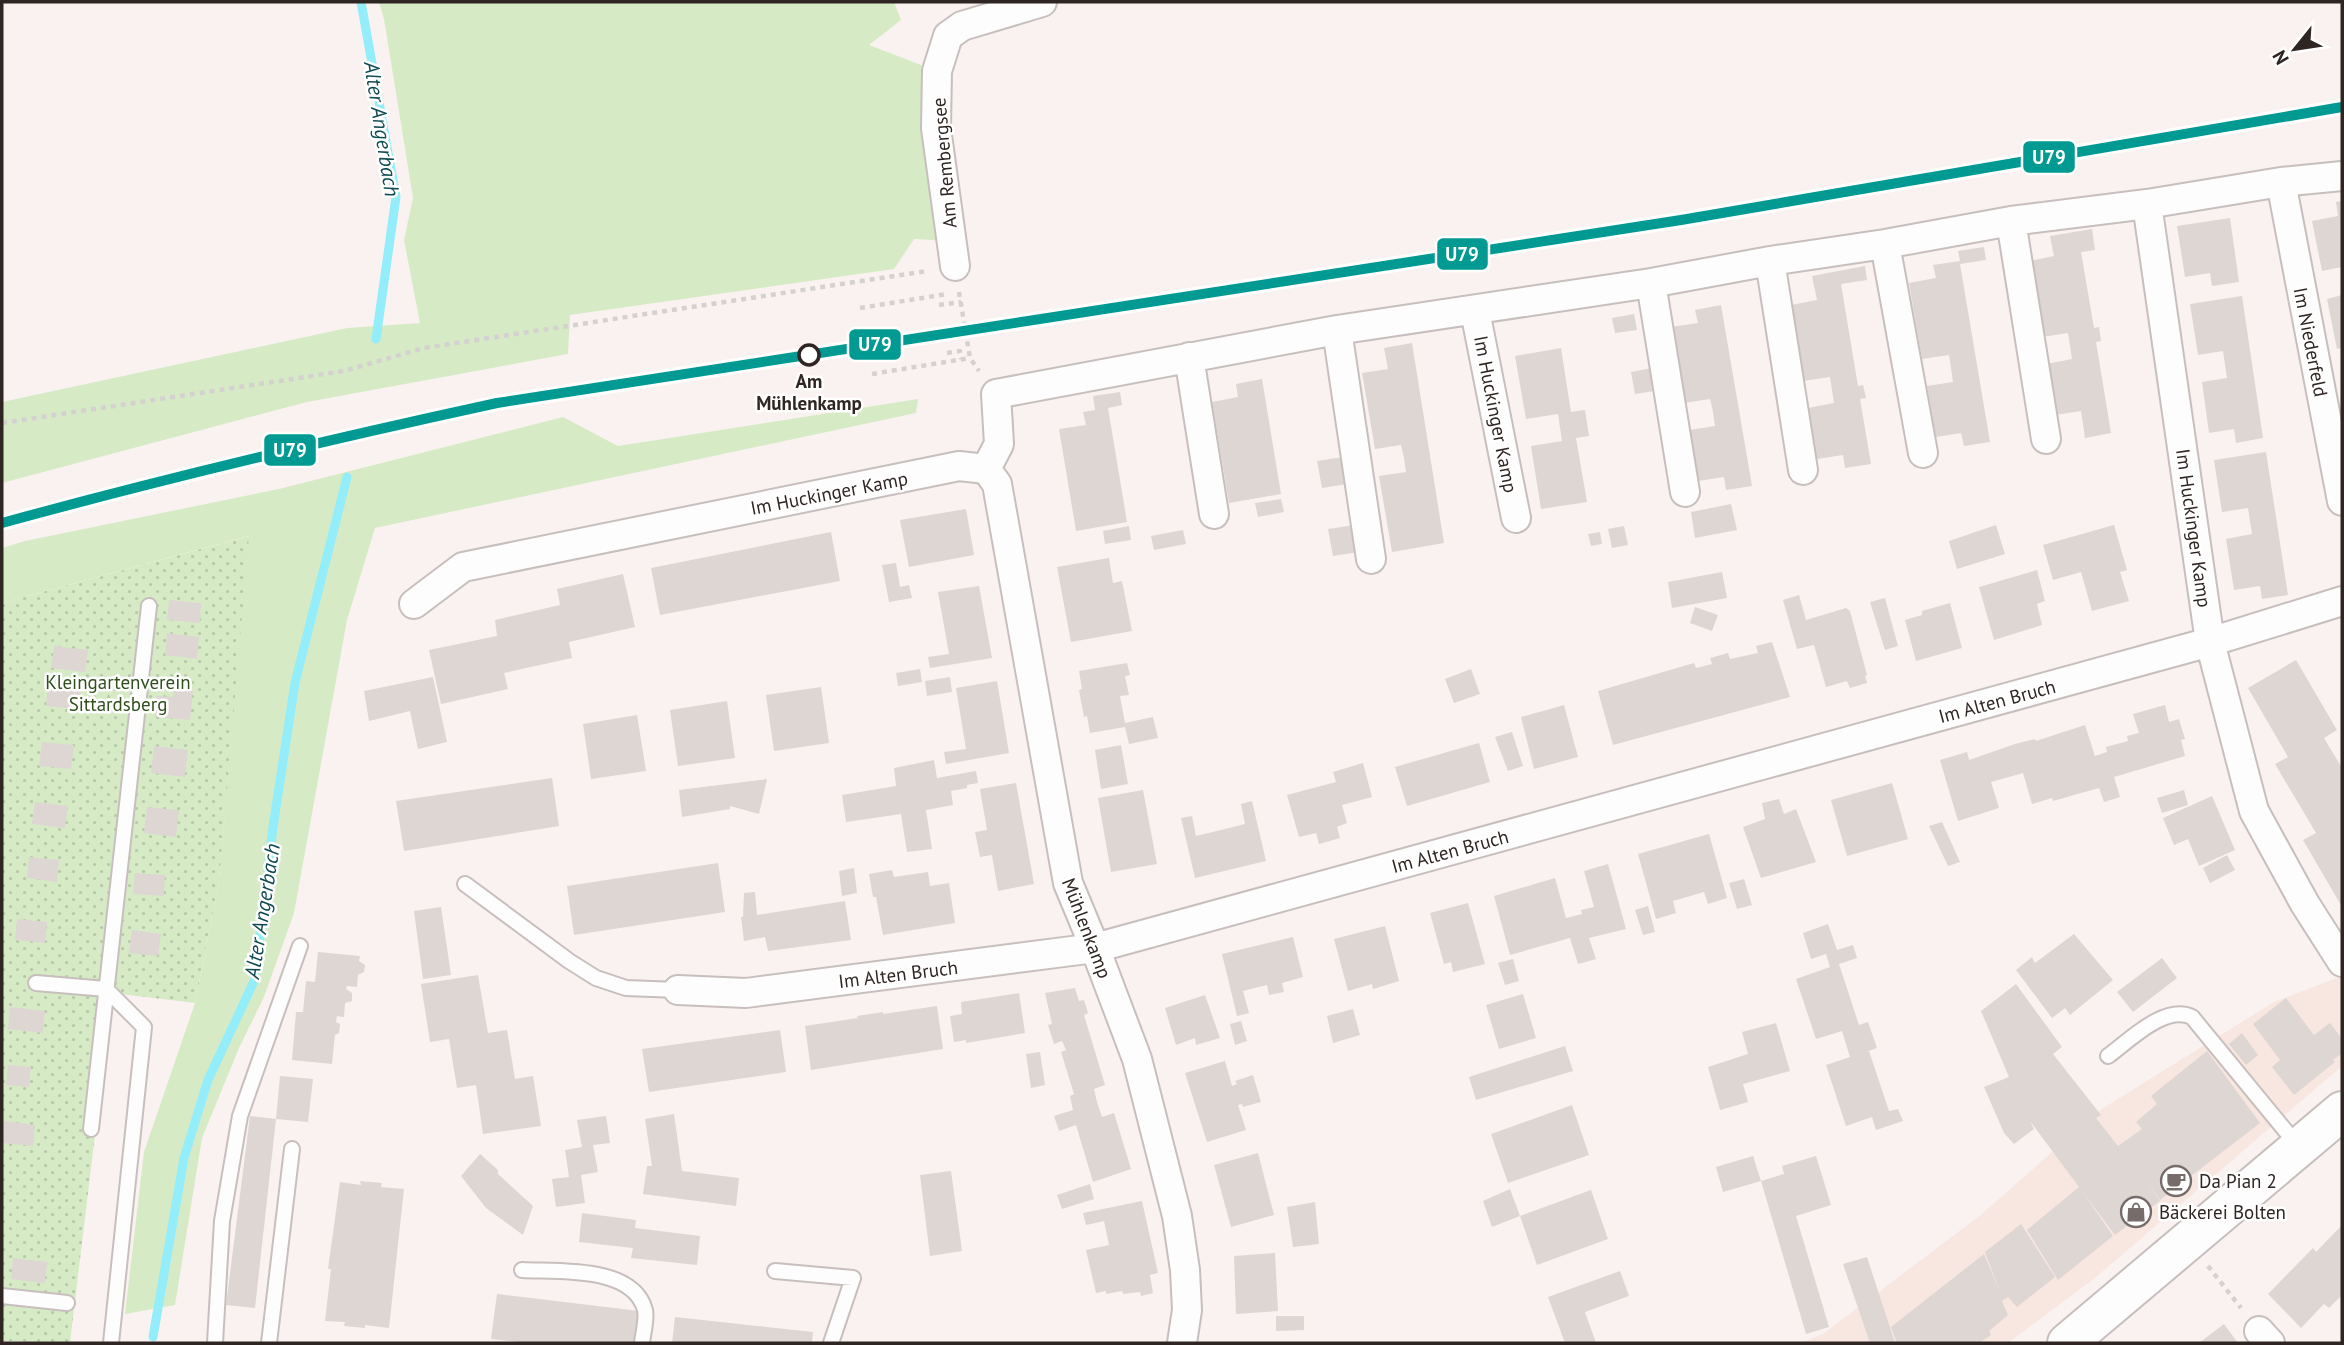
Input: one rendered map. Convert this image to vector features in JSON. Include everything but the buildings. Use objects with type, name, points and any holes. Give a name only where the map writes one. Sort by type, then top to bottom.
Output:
[{"type":"main road","points":[[2067,1343],[2342,1111]]},
{"type":"street","name":"Am Rembergsee","points":[[957,279],[936,128],[937,71],[948,36],[962,26],[1041,2]]},
{"type":"street","points":[[2147,204],[2342,176]]},
{"type":"street","name":"Im Niederfeld","points":[[2281,183],[2342,501]]},
{"type":"street","name":"Im Huckinger Kamp","points":[[414,604],[463,566],[959,466],[986,469],[999,444],[996,394],[1337,330],[1651,283],[2011,221],[2147,204],[2210,642],[2254,811],[2305,904],[2342,962]]},
{"type":"street","points":[[2011,221],[2046,439]]},
{"type":"street","points":[[1885,244],[1923,453]]},
{"type":"street","points":[[1770,261],[1803,470]]},
{"type":"street","points":[[1651,283],[1685,492]]},
{"type":"street","name":"Im Huckinger Kamp","points":[[1475,311],[1516,518]]},
{"type":"street","points":[[1337,330],[1371,559]]},
{"type":"street","points":[[1189,356],[1214,514]]},
{"type":"street","name":"Mühlenkamp","points":[[986,469],[998,484],[1068,883],[1137,1059],[1177,1216],[1185,1270],[1187,1310],[1182,1343]]},
{"type":"street","points":[[2210,642],[2342,601]]},
{"type":"street","name":"Im Alten Bruch","points":[[678,990],[746,993],[1095,948],[2210,642]]},
{"type":"lane","points":[[91,1129],[149,606]]},
{"type":"lane","points":[[466,884],[596,978],[626,988],[678,990]]},
{"type":"lane","points":[[215,1343],[222,1221],[240,1116],[300,946]]},
{"type":"lane","points":[[36,983],[106,989],[144,1027],[111,1343]]},
{"type":"lane","points":[[2108,1056],[2157,1020],[2170,1014],[2183,1013],[2192,1017],[2299,1147]]},
{"type":"lane","points":[[269,1343],[292,1149]]},
{"type":"lane","points":[[522,1270],[601,1274],[623,1284],[637,1296],[645,1310],[642,1343]]},
{"type":"lane","points":[[775,1271],[853,1278],[831,1343]]},
{"type":"lane","points":[[2,1296],[67,1303]]},
{"type":"path","points":[[872,374],[970,358],[957,279]]},
{"type":"path","points":[[860,308],[957,279]]},
{"type":"path","points":[[2,423],[344,371],[424,348],[957,279]]},
{"type":"path","points":[[939,305],[961,302]]},
{"type":"path","points":[[947,353],[960,351],[961,359]]},
{"type":"path","points":[[2189,1242],[2265,1337]]},
{"type":"shaded area","points":[[2342,976],[2342,1066],[2095,1278],[2008,1343],[1801,1343],[1823,1334],[1982,1214],[2097,1112],[2274,1002]]},
{"type":"green space","points":[[379,2],[894,2],[901,20],[869,45],[937,71],[951,241],[914,239],[894,269],[570,315],[568,354],[307,402],[2,483],[2,402],[347,328],[420,323],[404,240],[413,198]]},
{"type":"green space","points":[[918,399],[916,413],[375,528],[347,620],[294,913],[264,997],[239,1048],[202,1138],[175,1305],[125,1314],[144,1152],[195,1003],[219,882],[248,536],[2,603],[2,548],[279,489],[563,417],[618,446]]},
{"type":"green space","name":"Kleingartenverein Sittardsberg","points":[[249,536],[219,882],[195,1003],[112,993],[70,1343],[2,1341],[2,603]]},
{"type":"waterway","name":"Alter Angerbach","points":[[361,2],[396,197],[376,339]]},
{"type":"waterway","name":"Alter Angerbach","points":[[153,1337],[184,1158],[208,1080],[255,979],[273,827],[295,683],[347,477]]},
{"type":"transit line","name":"U79","points":[[2,523],[125,490],[497,403],[1681,220],[2342,107]]},
{"type":"place","name":"Am Mühlenkamp","points":[[809,355]]},
{"type":"place","name":"Da Pian 2","points":[[2176,1181]]},
{"type":"place","name":"Bäckerei Bolten","points":[[2136,1212]]}]
